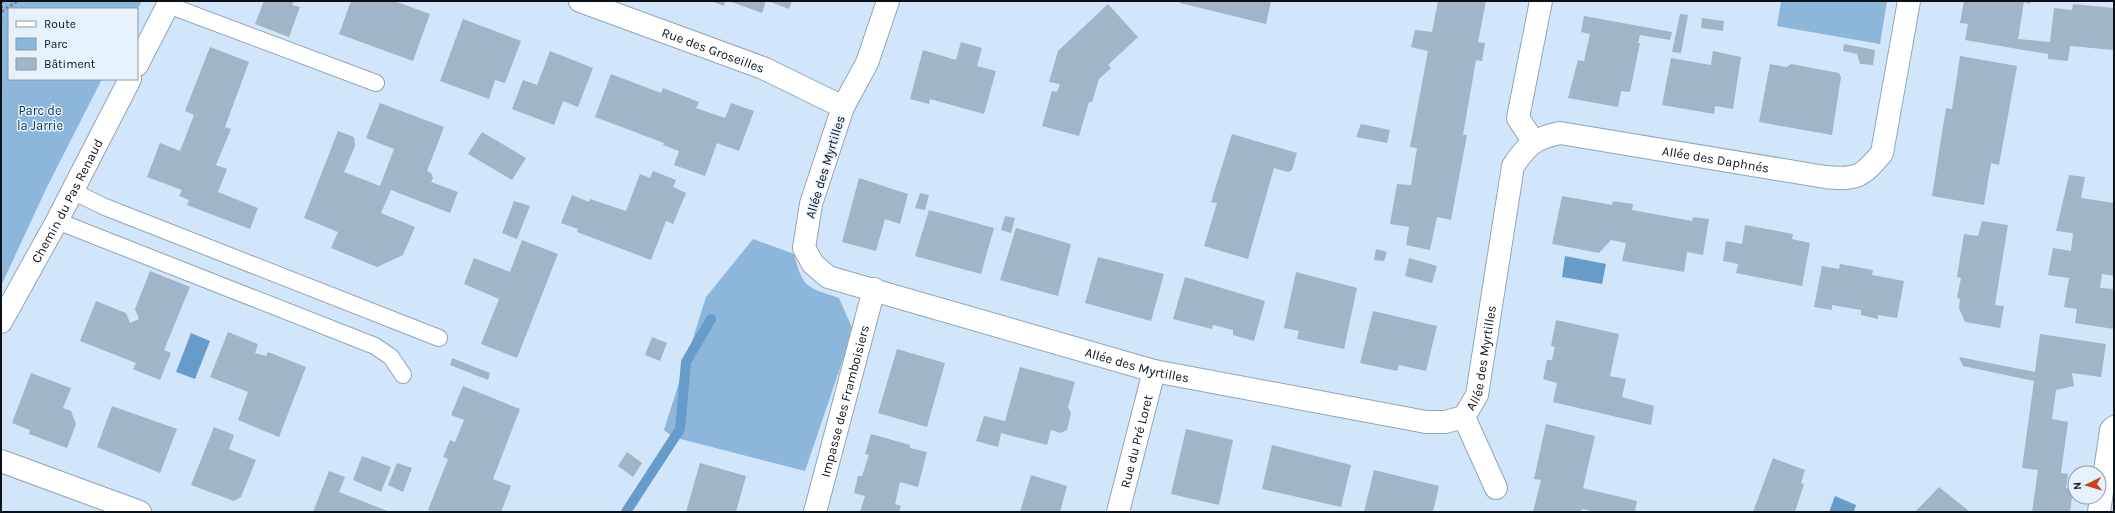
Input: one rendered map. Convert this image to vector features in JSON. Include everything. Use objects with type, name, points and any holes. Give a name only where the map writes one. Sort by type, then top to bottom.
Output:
[{"type":"street","name":"Rue des Groseilles","points":[[580,1],[763,68],[843,107]]},
{"type":"street","name":"Allée des Myrtilles","points":[[888,1],[867,63],[843,107],[811,204],[804,248],[813,264],[828,277],[874,289],[1154,371],[1426,422],[1445,422],[1464,417],[1477,395],[1513,166],[1533,141]]},
{"type":"street","points":[[1533,141],[1518,118],[1541,1]]},
{"type":"street","name":"Allée des Daphnés","points":[[1533,141],[1544,136],[1560,133],[1826,177],[1856,178],[1869,169],[1882,153],[1909,1]]},
{"type":"street","points":[[138,63],[169,3]]},
{"type":"street","name":"Chemin du Pas Renaud","points":[[1,322],[57,221],[129,80]]},
{"type":"street","name":"Impasse des Framboisiers","points":[[815,512],[874,289]]},
{"type":"street","name":"Rue du Pré Loret","points":[[1118,512],[1154,371]]},
{"type":"street","points":[[1464,417],[1496,488]]},
{"type":"street","points":[[2099,512],[2111,430],[2114,427]]},
{"type":"street","points":[[1,461],[140,512]]},
{"type":"lane","points":[[169,3],[376,83]]},
{"type":"lane","points":[[72,192],[105,207],[439,338]]},
{"type":"lane","points":[[57,221],[375,346],[391,357],[403,375]]},
{"type":"path","points":[[1,18],[2,1]]},
{"type":"path","points":[[2,11],[18,1]]},
{"type":"green space","name":"Parc de la Jarrie","points":[[1,1],[142,1],[138,8],[8,8],[8,80],[101,80],[46,189],[1,286]]},
{"type":"green space","points":[[1781,1],[1887,1],[1880,44],[1777,26]]},
{"type":"green space","points":[[753,239],[794,254],[800,274],[808,285],[839,298],[853,330],[805,471],[673,437],[664,430],[706,297]]},
{"type":"shaded area","points":[[1565,256],[1606,264],[1602,284],[1562,277]]},
{"type":"shaded area","points":[[191,333],[210,341],[195,379],[176,372]]},
{"type":"shaded area","points":[[1835,496],[1856,505],[1854,512],[1829,512]]},
{"type":"building","points":[[264,1],[294,1],[292,5],[300,7],[289,37],[255,24]]},
{"type":"building","points":[[351,1],[394,1],[430,14],[413,61],[339,34]]},
{"type":"building","points":[[711,1],[725,1],[724,6]]},
{"type":"building","points":[[729,1],[766,1],[762,13]]},
{"type":"building","points":[[768,1],[792,1],[789,9]]},
{"type":"building","points":[[1180,1],[1271,1],[1266,24],[1180,3]]},
{"type":"building","points":[[1438,1],[1486,1],[1478,42],[1485,43],[1482,61],[1476,60],[1463,135],[1467,135],[1451,220],[1437,217],[1430,250],[1406,245],[1409,227],[1390,224],[1397,184],[1411,185],[1417,148],[1410,147],[1428,51],[1411,47],[1415,30],[1432,32]]},
{"type":"building","points":[[1964,1],[2031,1],[2030,4],[2024,2],[2018,39],[2050,42],[2054,8],[2072,10],[2073,4],[2114,8],[2114,50],[2070,46],[2068,61],[2048,59],[2048,54],[1965,40],[1968,24],[1960,23]]},
{"type":"building","points":[[1108,4],[1138,37],[1108,65],[1111,68],[1099,79],[1092,102],[1089,102],[1079,136],[1042,126],[1052,91],[1057,92],[1060,84],[1049,82],[1058,51]]},
{"type":"building","points":[[1680,14],[1688,15],[1681,53],[1672,52]]},
{"type":"building","points":[[1584,16],[1672,32],[1670,40],[1640,35],[1638,43],[1640,43],[1630,92],[1621,91],[1618,107],[1568,98],[1578,60],[1584,61],[1590,34],[1581,32]]},
{"type":"building","points":[[1702,18],[1724,21],[1723,31],[1701,28]]},
{"type":"building","points":[[463,19],[521,41],[505,83],[495,80],[489,99],[440,81]]},
{"type":"building","points":[[961,42],[982,48],[977,66],[996,71],[984,114],[930,99],[929,104],[910,99],[923,50],[956,60]]},
{"type":"building","points":[[1844,44],[1875,50],[1873,65],[1860,64],[1857,54],[1843,51]]},
{"type":"building","points":[[210,47],[249,62],[225,127],[231,129],[216,165],[227,169],[218,192],[258,208],[250,229],[187,205],[189,200],[179,196],[182,190],[147,177],[160,143],[180,151],[194,115],[185,111]]},
{"type":"building","points":[[550,51],[593,68],[578,107],[563,101],[554,125],[512,109],[523,80],[537,85]]},
{"type":"building","points":[[1713,51],[1741,57],[1733,109],[1715,106],[1714,114],[1662,105],[1671,58],[1711,65]]},
{"type":"building","points":[[1960,56],[2017,66],[1999,165],[1991,163],[1984,205],[1932,196],[1946,108],[1952,109]]},
{"type":"building","points":[[1770,64],[1787,67],[1791,64],[1839,73],[1841,77],[1832,135],[1759,122]]},
{"type":"building","points":[[611,74],[661,93],[663,88],[699,102],[696,108],[725,118],[731,103],[754,111],[739,151],[717,143],[705,176],[674,165],[679,151],[663,145],[664,143],[595,117]]},
{"type":"building","points":[[380,103],[444,127],[427,171],[431,173],[433,178],[431,182],[458,192],[450,213],[391,190],[381,213],[415,227],[403,255],[377,267],[331,248],[338,232],[304,218],[338,131],[354,137],[355,146],[344,172],[380,186],[394,149],[366,138]]},
{"type":"building","points":[[1361,124],[1390,130],[1387,143],[1356,137]]},
{"type":"building","points":[[482,132],[526,158],[512,180],[468,154]]},
{"type":"building","points":[[1232,134],[1297,153],[1292,170],[1288,172],[1274,168],[1248,259],[1204,246],[1217,203],[1211,202]]},
{"type":"building","points":[[653,171],[676,180],[673,187],[686,193],[673,224],[666,221],[651,260],[577,232],[578,229],[561,223],[572,195],[589,202],[590,199],[626,211],[640,174],[650,178]]},
{"type":"building","points":[[2069,175],[2085,177],[2081,198],[2114,203],[2114,276],[2102,274],[2100,288],[2114,289],[2114,329],[2075,323],[2077,309],[2064,307],[2069,278],[2048,275],[2053,248],[2071,251],[2073,233],[2056,231]]},
{"type":"building","points":[[859,178],[908,194],[900,224],[885,219],[876,251],[842,242]]},
{"type":"building","points":[[920,193],[929,195],[925,210],[915,208]]},
{"type":"building","points":[[1562,196],[1612,205],[1613,201],[1633,204],[1632,210],[1692,221],[1693,217],[1709,219],[1703,255],[1687,252],[1684,272],[1622,261],[1626,243],[1611,240],[1599,253],[1552,244]]},
{"type":"building","points":[[514,201],[530,206],[517,239],[502,233]]},
{"type":"building","points":[[929,210],[994,228],[981,274],[915,256]]},
{"type":"building","points":[[1005,216],[1015,218],[1011,233],[1001,230]]},
{"type":"building","points":[[1982,221],[2008,225],[1995,305],[2004,306],[2000,328],[1965,322],[1959,308],[1960,299],[1957,298],[1961,278],[1957,277],[1964,234],[1978,236]]},
{"type":"building","points":[[1745,225],[1793,234],[1792,239],[1810,243],[1802,286],[1736,273],[1738,264],[1723,261],[1726,241],[1742,244]]},
{"type":"building","points":[[1016,228],[1071,244],[1058,296],[1000,280]]},
{"type":"building","points":[[522,240],[558,254],[517,358],[481,344],[499,299],[464,284],[474,258],[510,272]]},
{"type":"building","points":[[1376,249],[1387,252],[1384,261],[1374,260]]},
{"type":"building","points":[[1098,257],[1164,274],[1151,321],[1085,303]]},
{"type":"building","points":[[1409,258],[1437,266],[1432,283],[1405,276]]},
{"type":"building","points":[[1840,264],[1873,270],[1872,275],[1904,281],[1897,318],[1878,315],[1878,319],[1861,315],[1861,310],[1832,305],[1832,310],[1814,307],[1822,266],[1839,269]]},
{"type":"building","points":[[150,271],[190,287],[164,350],[171,353],[160,380],[133,369],[136,363],[80,341],[96,301],[126,313],[130,323],[139,319],[135,309]]},
{"type":"building","points":[[1296,272],[1357,288],[1344,349],[1297,339],[1299,331],[1284,328]]},
{"type":"building","points":[[1185,277],[1265,301],[1254,341],[1233,335],[1233,330],[1213,325],[1212,329],[1173,319]]},
{"type":"building","points":[[1373,311],[1437,326],[1426,371],[1399,365],[1397,371],[1360,363]]},
{"type":"building","points":[[1556,320],[1619,334],[1610,376],[1626,379],[1622,397],[1654,406],[1651,425],[1553,402],[1557,383],[1543,379],[1547,360],[1552,360],[1555,347],[1551,346]]},
{"type":"building","points":[[228,332],[258,344],[255,353],[266,356],[268,352],[306,367],[279,437],[238,420],[248,392],[210,377]]},
{"type":"building","points":[[2040,334],[2106,344],[2101,377],[2072,373],[2074,386],[2056,390],[2052,419],[2068,422],[2061,473],[2067,474],[2067,505],[2071,505],[2070,512],[2032,512],[2038,470],[2022,468],[2034,381],[1963,366],[1959,357],[2035,372]]},
{"type":"building","points":[[652,337],[667,343],[660,361],[645,355]]},
{"type":"building","points":[[897,349],[945,363],[927,427],[878,413]]},
{"type":"building","points":[[452,358],[490,373],[488,380],[450,365]]},
{"type":"building","points":[[1020,367],[1075,382],[1068,407],[1071,413],[1067,430],[1061,433],[1051,430],[1047,445],[1001,433],[998,447],[976,441],[984,416],[1005,421]]},
{"type":"building","points":[[31,373],[71,388],[63,408],[71,411],[76,424],[67,448],[29,434],[30,430],[12,423]]},
{"type":"building","points":[[463,386],[520,409],[493,479],[511,486],[501,512],[435,512],[428,510],[448,459],[443,457],[450,440],[455,442],[464,420],[451,415]]},
{"type":"building","points":[[112,406],[177,429],[160,473],[97,447]]},
{"type":"building","points":[[1546,424],[1595,436],[1583,488],[1637,501],[1635,512],[1596,512],[1582,509],[1581,512],[1533,512],[1541,480],[1534,479]]},
{"type":"building","points":[[214,427],[234,435],[229,449],[256,460],[241,497],[234,501],[191,485]]},
{"type":"building","points":[[1186,429],[1233,440],[1219,505],[1171,494]]},
{"type":"building","points":[[871,434],[910,445],[910,448],[927,452],[918,487],[900,482],[895,504],[901,506],[899,512],[860,512],[865,496],[854,493],[858,476],[862,476],[869,455],[865,454]]},
{"type":"building","points":[[1272,445],[1351,465],[1341,507],[1262,489]]},
{"type":"building","points":[[627,452],[642,463],[633,477],[618,466]]},
{"type":"building","points":[[362,456],[391,467],[381,492],[353,480]]},
{"type":"building","points":[[1773,458],[1805,470],[1801,483],[1804,484],[1795,512],[1753,512]]},
{"type":"building","points":[[397,463],[412,468],[403,492],[388,485]]},
{"type":"building","points":[[700,463],[746,476],[736,512],[686,512]]},
{"type":"building","points":[[1374,470],[1439,486],[1433,512],[1364,512]]},
{"type":"building","points":[[329,471],[345,477],[339,492],[390,512],[313,512]]},
{"type":"building","points":[[1031,475],[1067,486],[1060,512],[1020,512]]},
{"type":"building","points":[[1939,487],[1970,512],[1915,512]]},
{"type":"waterway","points":[[626,512],[680,429],[686,362],[711,319]]}]
